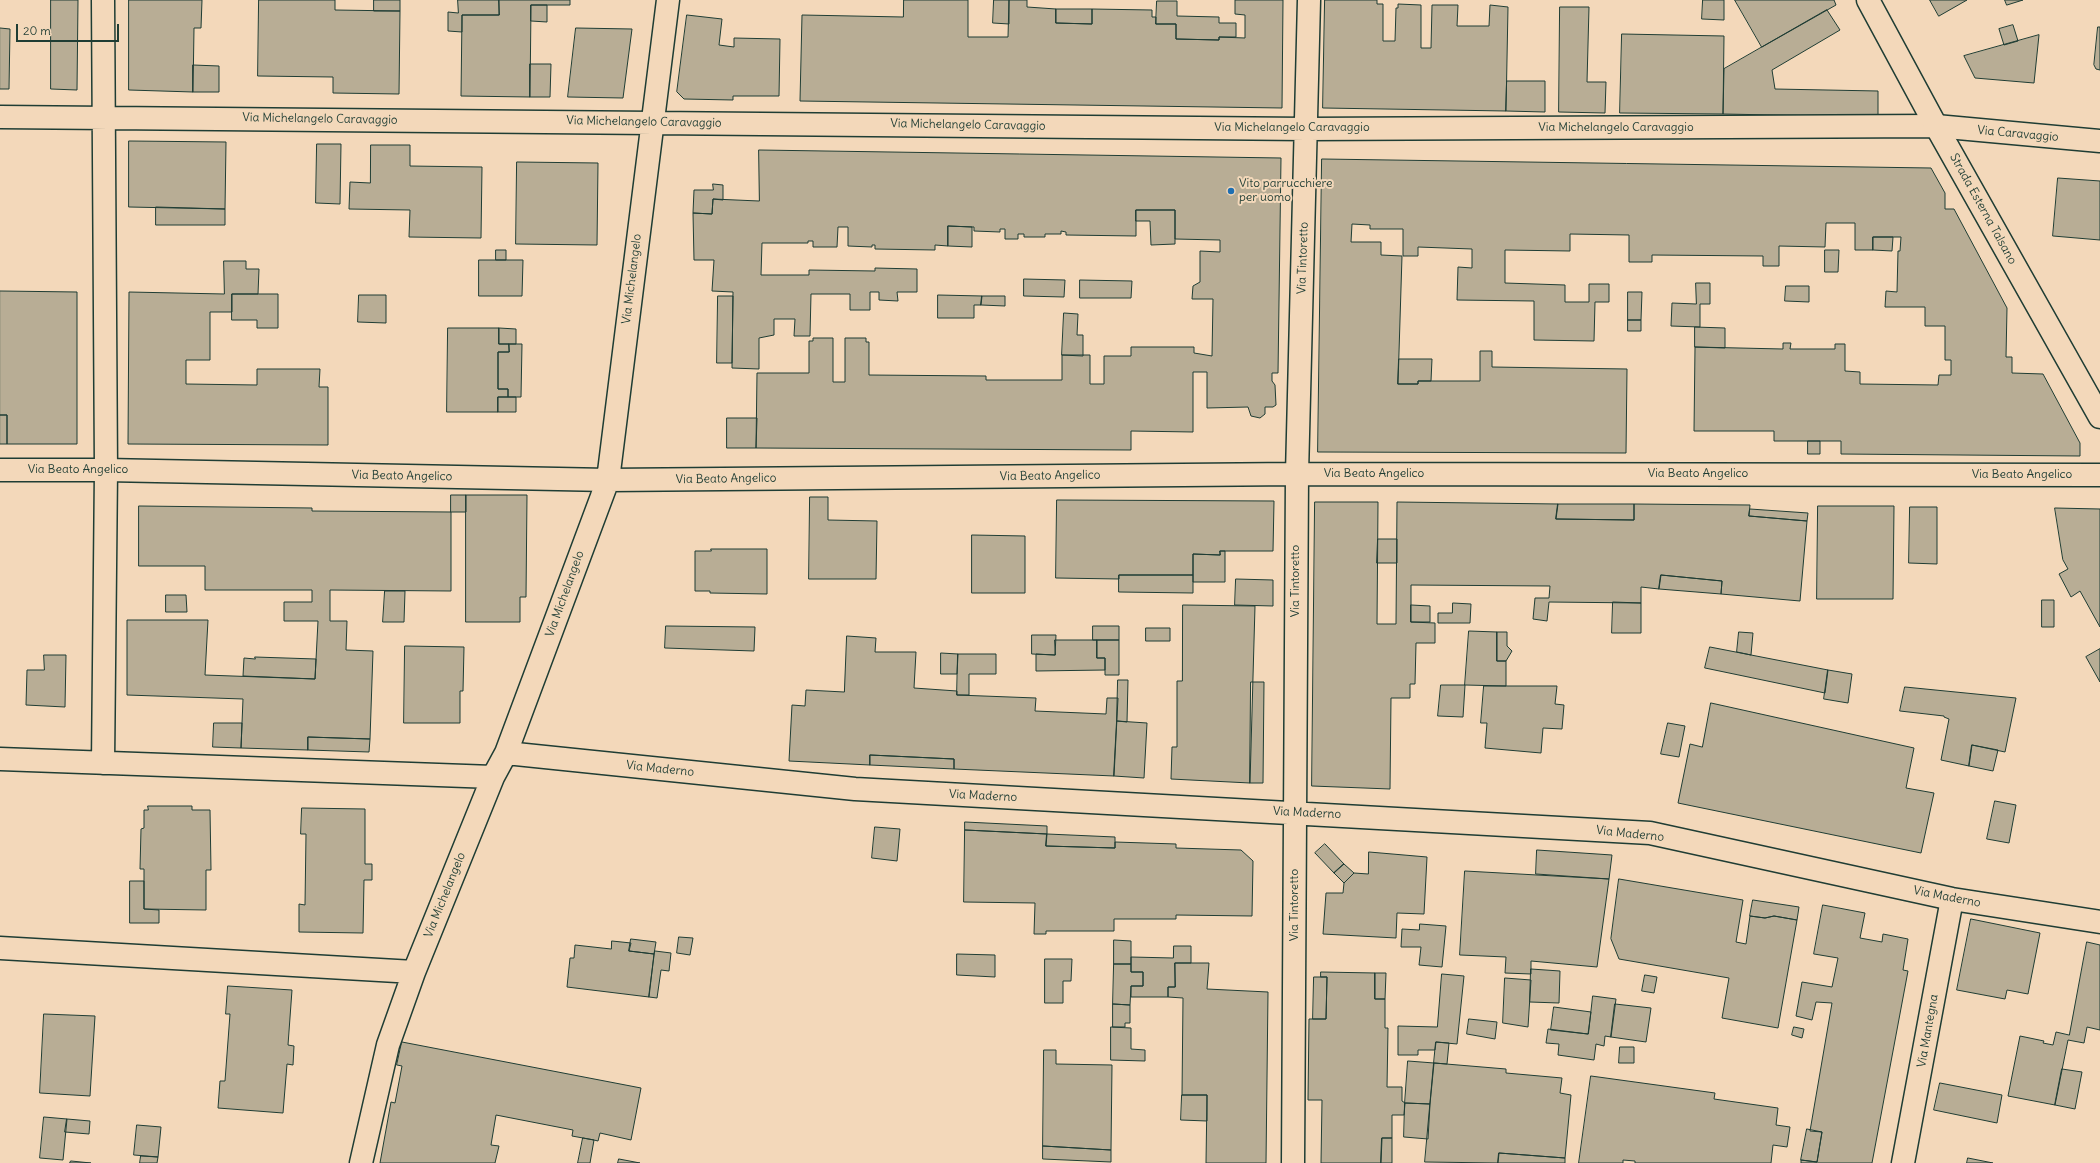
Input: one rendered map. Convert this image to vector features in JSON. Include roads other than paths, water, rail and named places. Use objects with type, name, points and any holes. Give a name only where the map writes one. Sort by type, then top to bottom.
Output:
[{"type":"street","points":[[103,0],[106,470],[103,763]]},
{"type":"street","name":"Via Michelangelo","points":[[361,1163],[388,1045],[414,972],[493,777],[506,753],[608,480],[668,0]]},
{"type":"street","name":"Via Tintoretto","points":[[1293,1163],[1297,474],[1309,0]]},
{"type":"street","name":"Strada Esterna Talsano","points":[[1868,0],[1936,126],[2100,417]]},
{"type":"street","name":"Via Michelangelo Caravaggio","points":[[0,117],[1306,129],[1936,126]]},
{"type":"street","name":"Via Caravaggio","points":[[1936,126],[2100,141]]},
{"type":"street","name":"Via Beato Angelico","points":[[0,470],[106,470],[608,480],[1297,474],[2100,475]]},
{"type":"street","name":"Via Maderno","points":[[506,753],[854,789],[1296,812],[1650,833],[1952,899],[2100,922]]},
{"type":"street","points":[[0,759],[493,777]]},
{"type":"street","name":"Via Mantegna","points":[[1904,1163],[1952,899]]},
{"type":"street","points":[[0,948],[414,972]]},
{"type":"place","name":"Vito parrucchiere per uomo","points":[[1231,191]]}]
